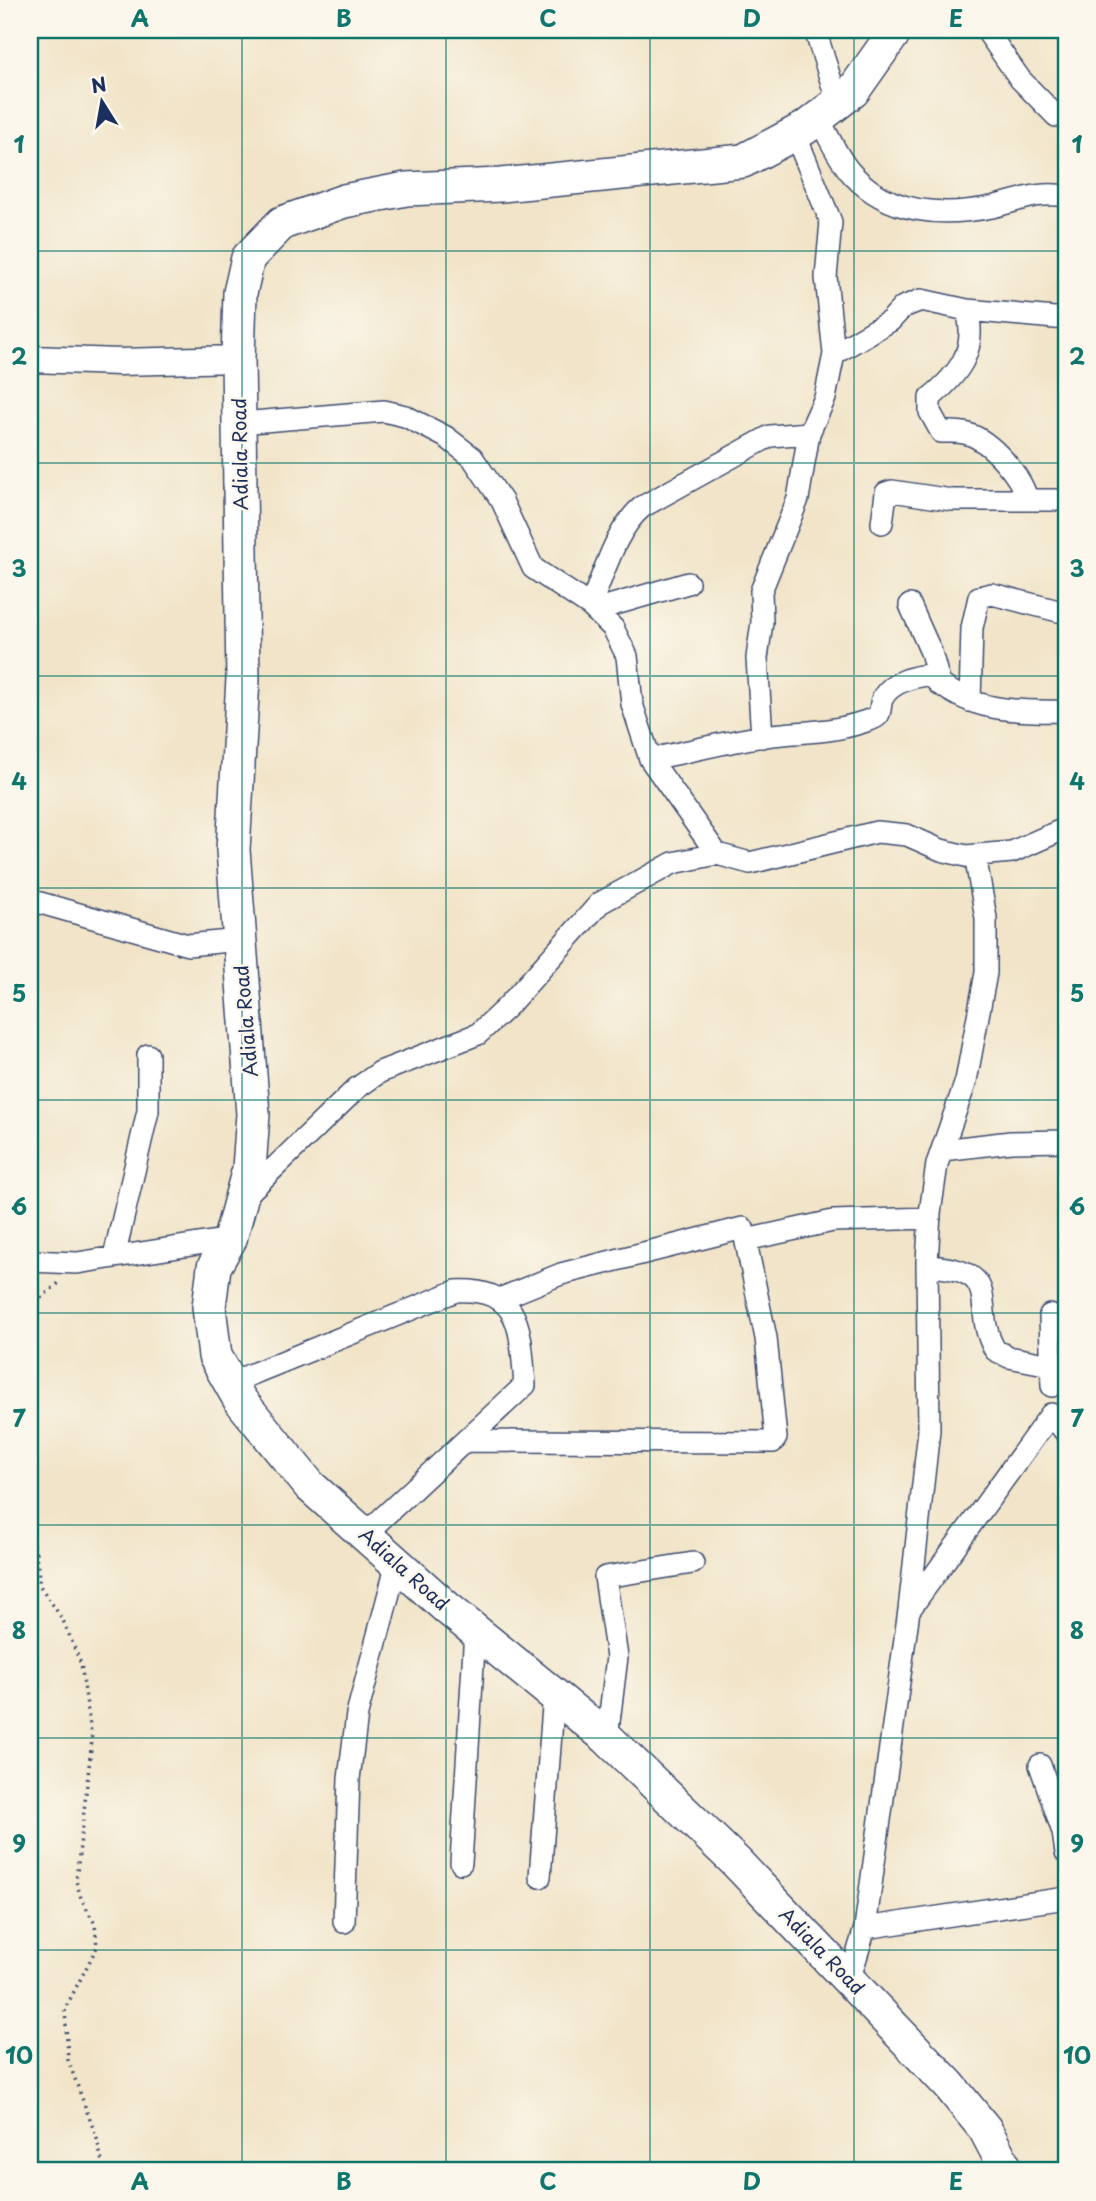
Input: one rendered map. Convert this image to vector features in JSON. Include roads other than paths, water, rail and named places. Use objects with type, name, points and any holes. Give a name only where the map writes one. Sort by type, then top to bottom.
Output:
[{"type":"main road","name":"Adiala Road","points":[[896,30],[853,91],[817,118],[743,161],[501,185],[405,189],[344,201],[282,223],[248,258],[240,293],[238,359],[243,679],[233,850],[253,1114],[249,1170],[230,1239],[214,1267],[209,1307],[215,1356],[230,1383],[240,1400],[310,1486],[475,1630],[607,1738],[736,1862],[849,1981],[884,2013],[985,2129],[1006,2171]]},
{"type":"street","points":[[762,737],[757,657],[762,622],[761,591],[798,499],[809,433],[825,398],[834,354],[826,277],[831,222],[817,118],[815,30]]},
{"type":"street","points":[[986,30],[1020,79],[1056,116]]},
{"type":"street","points":[[817,118],[851,173],[899,207],[916,211],[978,210],[1045,193],[1066,196]]},
{"type":"street","points":[[834,354],[875,331],[913,301],[967,310],[1066,319]]},
{"type":"street","points":[[967,310],[971,339],[967,358],[953,380],[930,398],[930,412],[941,432],[970,435],[987,445],[1014,475],[1027,499]]},
{"type":"street","points":[[30,359],[120,362],[238,359]]},
{"type":"street","points":[[239,423],[384,411],[405,416],[446,437],[472,457],[494,487],[533,568],[592,608],[613,628],[627,656],[632,704],[650,759],[717,854]]},
{"type":"street","points":[[592,608],[618,542],[631,516],[642,507],[770,436],[809,433]]},
{"type":"street","points":[[882,523],[886,493],[892,491],[952,500],[1066,500]]},
{"type":"street","points":[[592,608],[688,583]]},
{"type":"street","points":[[970,701],[972,628],[979,597],[992,594],[1066,612]]},
{"type":"street","points":[[910,605],[935,663],[940,685]]},
{"type":"street","points":[[650,759],[762,737],[834,732],[876,718],[880,714],[884,696],[897,684],[917,676],[930,675],[940,685],[970,701],[993,709],[1066,711]]},
{"type":"street","points":[[240,1201],[349,1096],[394,1064],[478,1034],[508,1007],[600,903],[673,863],[717,854],[750,863],[877,832],[907,835],[941,850],[965,856],[1012,852],[1066,828]]},
{"type":"street","points":[[849,1981],[865,1927],[909,1610],[929,1430],[927,1266],[937,1164],[966,1081],[986,973],[986,918],[975,855]]},
{"type":"street","points":[[30,900],[188,945],[239,940]]},
{"type":"street","points":[[114,1257],[148,1111],[148,1055]]},
{"type":"street","points":[[942,1150],[1011,1142],[1066,1141]]},
{"type":"street","points":[[746,1240],[833,1221],[930,1218]]},
{"type":"street","points":[[465,1441],[773,1442],[776,1438],[766,1338],[743,1228],[738,1227],[561,1274],[502,1298]]},
{"type":"street","points":[[30,1261],[77,1263],[230,1239]]},
{"type":"street","points":[[927,1266],[955,1267],[971,1276],[985,1303],[995,1350],[1056,1377]]},
{"type":"street","points":[[230,1383],[456,1291],[478,1290],[502,1298],[514,1315],[521,1342],[525,1385],[365,1535]]},
{"type":"street","points":[[909,1610],[1051,1414],[1056,1377],[1050,1315]]},
{"type":"street","points":[[1051,1414],[1066,1433]]},
{"type":"street","points":[[344,1922],[348,1780],[357,1714],[397,1563]]},
{"type":"street","points":[[607,1738],[617,1657],[605,1577],[694,1563]]},
{"type":"street","points":[[461,1863],[475,1630]]},
{"type":"street","points":[[540,1877],[554,1694]]},
{"type":"street","points":[[1040,1765],[1065,1832],[1066,1853]]},
{"type":"street","points":[[865,1927],[1066,1898]]}]
